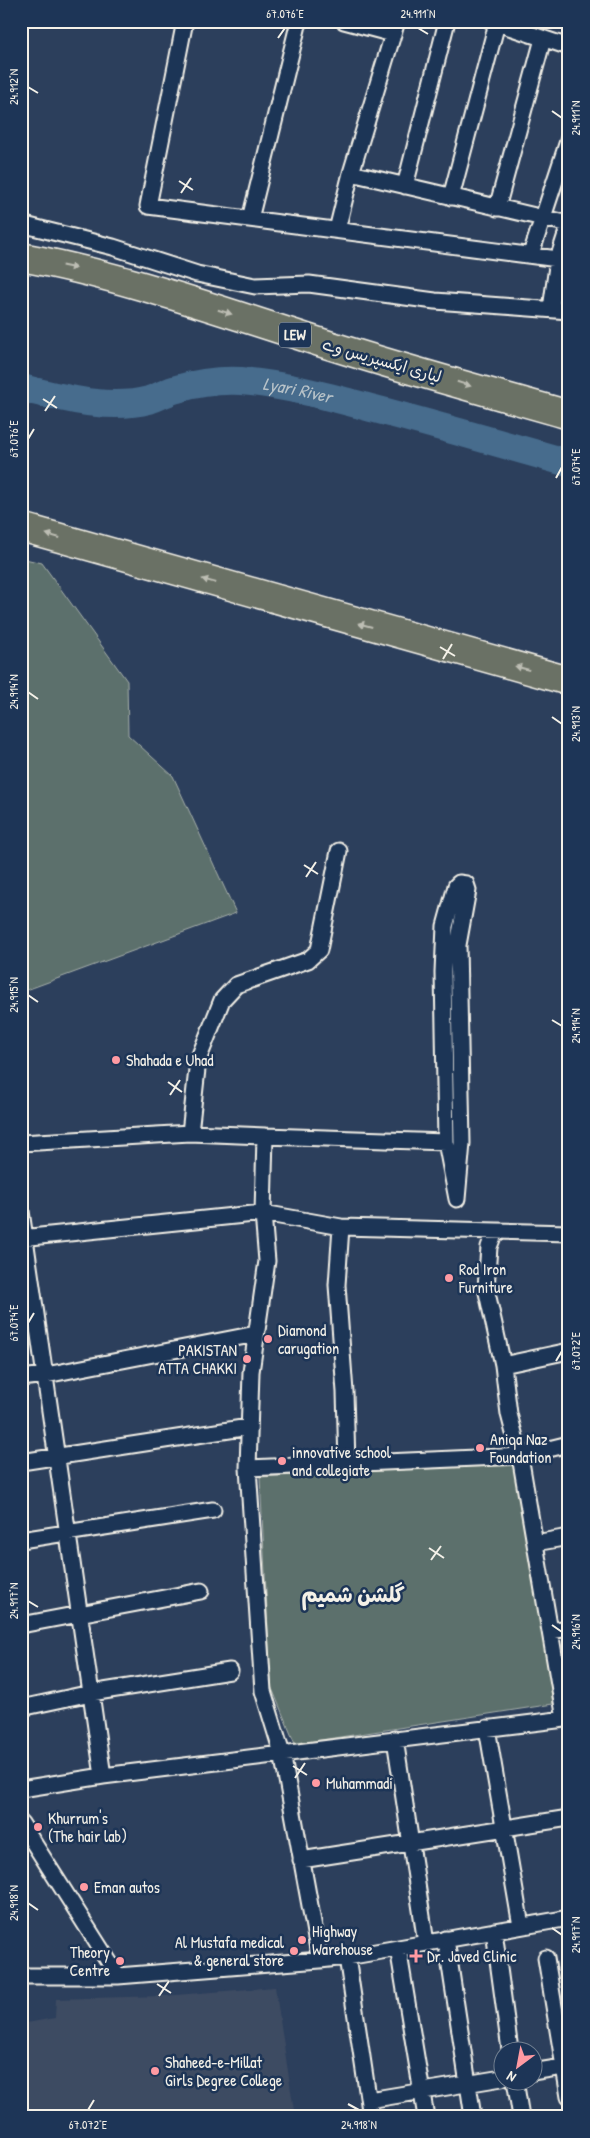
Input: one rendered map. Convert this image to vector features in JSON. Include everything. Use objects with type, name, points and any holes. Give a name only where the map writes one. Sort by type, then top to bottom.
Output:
[{"type":"highway","name":"لیاری ایکسپریس وے","points":[[21,257],[131,283],[312,340],[569,415]]},
{"type":"highway","points":[[21,527],[569,681]]},
{"type":"street","points":[[185,21],[148,206],[558,259]]},
{"type":"street","points":[[250,219],[298,21]]},
{"type":"street","points":[[337,230],[351,173],[395,28],[344,21]]},
{"type":"street","points":[[404,186],[447,21]]},
{"type":"street","points":[[451,197],[494,22],[569,47]]},
{"type":"street","points":[[497,208],[543,38]]},
{"type":"street","points":[[531,254],[569,138]]},
{"type":"street","points":[[351,173],[569,224],[558,259],[551,308]]},
{"type":"street","points":[[21,224],[113,247],[197,274],[255,286],[309,284],[435,301],[551,308],[569,311]]},
{"type":"street","points":[[190,1133],[198,1060],[222,1000],[236,985],[308,960],[319,950],[339,851]]},
{"type":"street","points":[[462,883],[466,884],[468,890],[458,946],[462,1142],[457,1199],[446,1142],[443,949],[445,926],[456,886],[462,883]]},
{"type":"street","points":[[21,1143],[190,1133],[446,1142]]},
{"type":"street","points":[[265,1136],[263,1213],[267,1261],[251,1372],[248,1468],[263,1691],[282,1753],[320,1960]]},
{"type":"street","points":[[21,1211],[103,1776]]},
{"type":"street","points":[[24,1238],[263,1213],[341,1227],[569,1233]]},
{"type":"street","points":[[341,1227],[337,1285],[345,1392],[347,1464]]},
{"type":"street","points":[[21,1789],[103,1776],[567,1718],[520,1456],[509,1414],[502,1365],[486,1288],[489,1247],[495,1231]]},
{"type":"street","points":[[21,1378],[46,1375],[256,1334]]},
{"type":"street","points":[[502,1365],[569,1351]]},
{"type":"street","points":[[21,1462],[249,1427]]},
{"type":"street","points":[[248,1468],[520,1456],[569,1444]]},
{"type":"street","points":[[21,1540],[213,1510]]},
{"type":"street","points":[[535,1543],[569,1537]]},
{"type":"street","points":[[21,1625],[201,1591]]},
{"type":"street","points":[[550,1631],[569,1628]]},
{"type":"street","points":[[21,1708],[91,1693],[230,1671]]},
{"type":"street","points":[[487,1728],[521,1926]]},
{"type":"street","points":[[395,1740],[426,1943]]},
{"type":"street","points":[[301,1860],[569,1818]]},
{"type":"street","points":[[21,1823],[118,1976]]},
{"type":"street","points":[[21,1976],[118,1976],[320,1960],[347,1957],[569,1918]]},
{"type":"street","points":[[494,1931],[509,2040]]},
{"type":"street","points":[[446,1939],[473,2117]]},
{"type":"street","points":[[398,1948],[426,2117]]},
{"type":"street","points":[[347,1957],[371,2117]]},
{"type":"street","points":[[546,1958],[567,2067],[569,2097]]},
{"type":"street","points":[[542,2071],[567,2067]]},
{"type":"street","points":[[369,2100],[492,2080]]},
{"type":"street","points":[[517,2090],[521,2117]]},
{"type":"shaded area","name":"Shaheed-e-Millat Girls Degree College","points":[[275,1987],[295,2117],[21,2117],[21,2024],[55,2018],[56,1999],[164,1996]]},
{"type":"green space","points":[[21,558],[42,563],[127,681],[128,735],[173,776],[236,913],[21,992]]},
{"type":"green space","points":[[519,1463],[553,1704],[295,1744],[271,1686],[260,1477]]},
{"type":"waterway","name":"Lyari River","points":[[21,388],[85,402],[117,404],[149,400],[174,390],[201,384],[233,381],[258,383],[292,388],[342,400],[569,463]]},
{"type":"place","name":"Shahada e Uhad","points":[[116,1060]]},
{"type":"place","name":"Rod Iron Furniture","points":[[449,1278]]},
{"type":"place","name":"Diamond carugation","points":[[268,1339]]},
{"type":"place","name":"PAKISTAN ATTA CHAKKI","points":[[247,1359]]},
{"type":"place","name":"Aniqa Naz Foundation","points":[[480,1448]]},
{"type":"place","name":"innovative school and collegiate","points":[[282,1461]]},
{"type":"place","name":"Muhammadi","points":[[316,1783]]},
{"type":"place","name":"Khurrum's (The hair lab)","points":[[38,1827]]},
{"type":"place","name":"Eman autos","points":[[84,1887]]},
{"type":"place","name":"Highway Warehouse","points":[[302,1940]]},
{"type":"place","name":"Al Mustafa medical & general store","points":[[294,1951]]},
{"type":"place","name":"Dr. Javed Clinic","points":[[416,1956]]},
{"type":"place","name":"Theory Centre","points":[[120,1961]]},
{"type":"place","name":"Shaheed-e-Millat Girls Degree College","points":[[155,2071]]},
{"type":"district","name":"گلشن شمیم","points":[[353,1595]]}]
